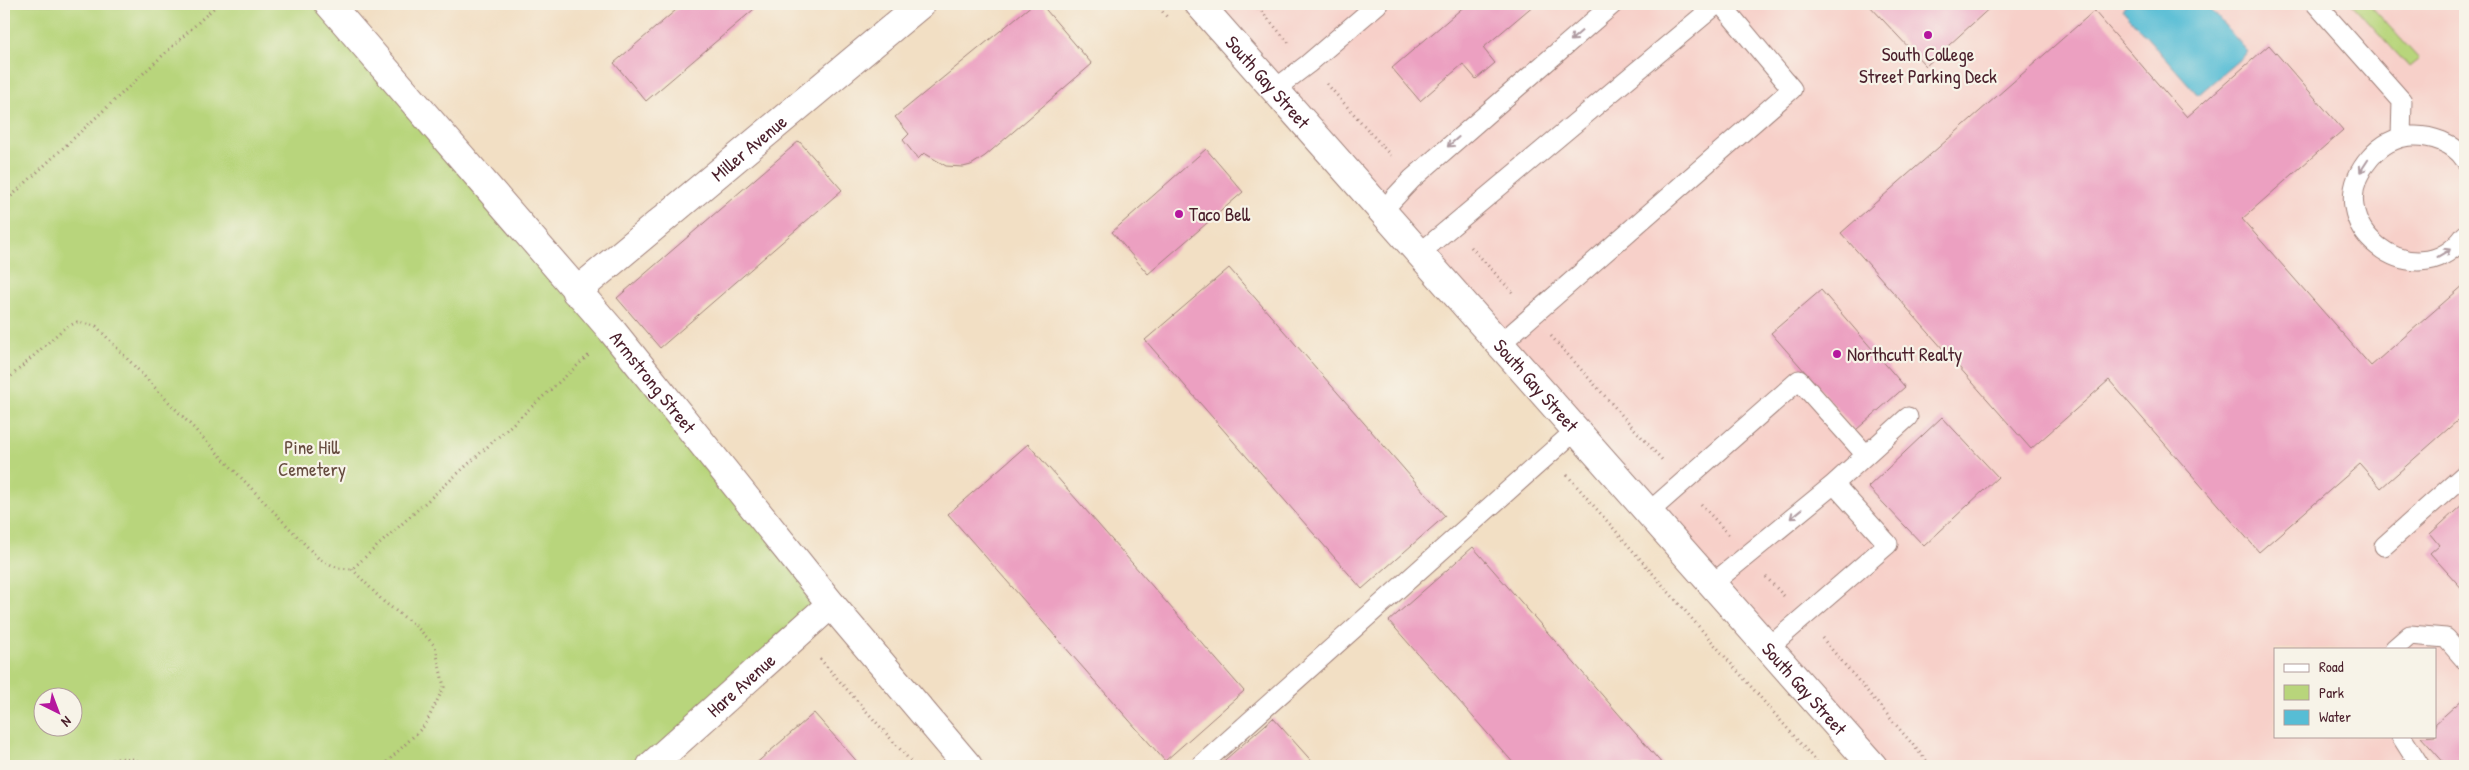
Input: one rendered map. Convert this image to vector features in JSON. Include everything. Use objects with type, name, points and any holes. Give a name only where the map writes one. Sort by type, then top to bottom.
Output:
[{"type":"street","name":"Armstrong Street","points":[[328,4],[576,292],[613,332],[831,604],[968,766]]},
{"type":"street","name":"Miller Avenue","points":[[576,292],[921,4]]},
{"type":"street","name":"South Gay Street","points":[[1199,4],[1873,766]]},
{"type":"street","name":"Hare Avenue","points":[[651,766],[831,604]]},
{"type":"lane","points":[[1275,89],[1308,64],[1378,4]]},
{"type":"lane","points":[[1382,210],[1412,179],[1613,4]]},
{"type":"lane","points":[[1420,253],[1717,4]]},
{"type":"lane","points":[[1500,344],[1792,89],[1721,4]]},
{"type":"lane","points":[[2316,4],[2402,101],[2401,137]]},
{"type":"lane","points":[[2464,157],[2446,143],[2424,136],[2401,137],[2378,148],[2362,167],[2354,191],[2356,216],[2368,239],[2387,254],[2412,261],[2437,257],[2459,244],[2465,235]]},
{"type":"lane","points":[[1648,512],[1799,380],[1866,455]]},
{"type":"lane","points":[[1712,584],[1746,554],[1834,484],[1908,417]]},
{"type":"lane","points":[[1200,766],[1576,430]]},
{"type":"lane","points":[[2384,546],[2465,474]]},
{"type":"lane","points":[[1769,647],[1888,544],[1834,484]]},
{"type":"lane","points":[[2395,648],[2410,635],[2446,638],[2465,660]]},
{"type":"lane","points":[[2402,738],[2420,766]]},
{"type":"path","points":[[4,203],[218,4]]},
{"type":"path","points":[[1255,4],[1412,179]]},
{"type":"path","points":[[1453,226],[1804,618],[1931,766]]},
{"type":"path","points":[[4,383],[63,329],[77,322],[96,326],[319,559],[338,568],[352,568],[613,332]]},
{"type":"path","points":[[352,568],[384,602],[416,627],[435,646],[444,687],[425,725],[383,766]]},
{"type":"path","points":[[817,655],[915,766]]},
{"type":"path","points":[[93,766],[113,758],[140,760],[147,766]]},
{"type":"shaded area","points":[[1199,4],[2465,4],[2465,766],[1873,766]]},
{"type":"green space","name":"Pine Hill Cemetery","points":[[4,4],[329,4],[831,604],[650,766],[4,766]]},
{"type":"green space","points":[[2352,4],[2369,4],[2419,59],[2409,67]]},
{"type":"water","points":[[2128,4],[2206,4],[2248,52],[2198,95],[2122,9]]},
{"type":"building","points":[[683,4],[760,4],[646,101],[614,63]]},
{"type":"building","points":[[1033,4],[1041,4],[1092,64],[985,156],[971,165],[963,167],[946,166],[924,153],[918,159],[903,140],[909,134],[895,117]]},
{"type":"building","points":[[1467,4],[1535,4],[1483,48],[1495,63],[1476,79],[1463,64],[1420,101],[1392,68]]},
{"type":"building","name":"South College Street Parking Deck","points":[[1868,4],[1994,4],[1926,66]]},
{"type":"building","points":[[2094,11],[2187,117],[2269,45],[2343,130],[2242,219],[2371,366],[2465,284],[2465,414],[2381,488],[2360,464],[2259,552],[2109,380],[2031,449],[1841,233]]},
{"type":"building","points":[[799,141],[842,190],[660,348],[617,298]]},
{"type":"building","points":[[1206,149],[1243,192],[1148,274],[1112,232]]},
{"type":"building","points":[[1229,268],[1445,516],[1362,589],[1145,340]]},
{"type":"building","points":[[1821,290],[1905,387],[1856,430],[1771,333]]},
{"type":"building","points":[[1942,417],[1998,477],[1924,546],[1868,487]]},
{"type":"building","points":[[1028,444],[1244,691],[1165,761],[948,514]]},
{"type":"building","points":[[2465,502],[2465,592],[2430,553],[2439,545],[2430,534]]},
{"type":"building","points":[[1473,547],[1664,766],[1516,766],[1389,621]]},
{"type":"building","points":[[2465,697],[2465,766],[2447,766],[2422,738],[2436,738],[2436,723]]},
{"type":"building","points":[[814,713],[861,766],[753,766]]},
{"type":"building","points":[[1273,718],[1316,766],[1218,766]]},
{"type":"place","name":"South College Street Parking Deck","points":[[1928,35]]},
{"type":"place","name":"Taco Bell","points":[[1179,214]]},
{"type":"place","name":"Northcutt Realty","points":[[1837,354]]}]
